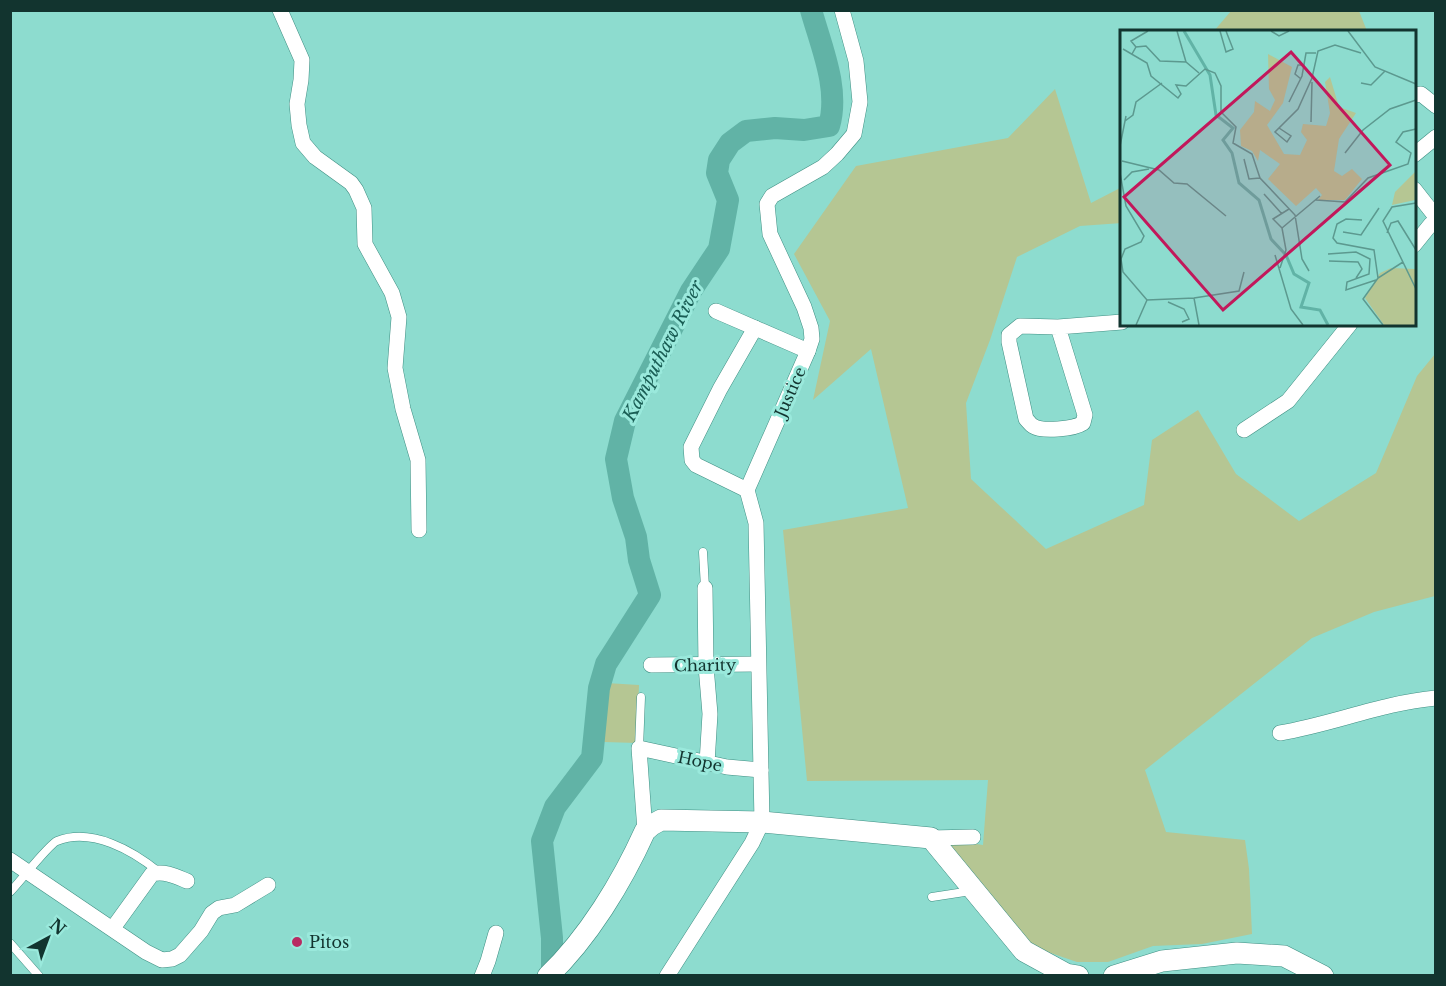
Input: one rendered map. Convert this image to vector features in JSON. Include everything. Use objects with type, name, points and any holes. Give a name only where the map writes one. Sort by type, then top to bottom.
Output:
[{"type":"street","points":[[280,10],[302,60],[302,80],[297,104],[298,125],[303,143],[315,158],[351,183],[356,190],[364,208],[365,244],[392,293],[399,317],[395,368],[403,409],[418,460],[419,530]]},
{"type":"street","name":"Justice","points":[[747,490],[812,339],[804,308],[770,234],[767,204],[772,196],[823,167],[854,134],[860,102],[856,61],[842,10]]},
{"type":"street","points":[[1416,95],[1421,94],[1436,106]]},
{"type":"street","points":[[1416,153],[1436,137]]},
{"type":"street","points":[[1416,192],[1434,221]]},
{"type":"street","points":[[1416,231],[1434,221]]},
{"type":"street","points":[[1416,243],[1434,221]]},
{"type":"street","points":[[716,312],[808,351]]},
{"type":"street","points":[[1058,327],[1085,415],[1083,423],[1076,428],[1040,429],[1032,426],[1026,419],[1009,335],[1020,326],[1058,327],[1120,322]]},
{"type":"street","points":[[1244,430],[1288,401],[1348,326]]},
{"type":"street","points":[[668,975],[752,843],[762,822],[756,523],[747,490],[696,465],[692,460],[690,447],[755,328]]},
{"type":"street","points":[[705,588],[706,666],[710,714],[707,763]]},
{"type":"street","name":"Charity","points":[[651,665],[758,664]]},
{"type":"street","points":[[1280,733],[1392,704],[1436,698]]},
{"type":"street","points":[[639,748],[645,831]]},
{"type":"street","name":"Hope","points":[[639,748],[727,768],[761,770]]},
{"type":"street","points":[[548,975],[567,958],[602,909],[645,831],[661,820],[762,822],[931,838],[973,837]]},
{"type":"street","points":[[931,838],[1024,951],[1066,974],[1078,975]]},
{"type":"street","points":[[10,860],[30,871],[146,952],[162,960],[180,955],[212,913],[219,908],[235,905],[268,885]]},
{"type":"street","points":[[113,928],[152,874],[160,872],[187,881]]},
{"type":"street","points":[[482,975],[496,933]]},
{"type":"street","points":[[1114,975],[1162,961],[1237,953],[1284,956],[1323,975]]},
{"type":"lane","points":[[703,552],[705,588]]},
{"type":"lane","points":[[639,748],[641,697]]},
{"type":"lane","points":[[10,892],[55,841],[75,838],[104,840],[142,859],[160,872]]},
{"type":"lane","points":[[932,897],[976,891]]},
{"type":"lane","points":[[10,943],[39,975]]},
{"type":"green space","points":[[1231,11],[1359,11],[1367,30],[1215,30]]},
{"type":"green space","points":[[1055,89],[1091,203],[1120,188],[1120,223],[1080,226],[1017,257],[990,340],[966,403],[971,479],[1046,549],[1144,505],[1152,440],[1198,410],[1236,474],[1299,521],[1376,473],[1417,376],[1435,354],[1435,596],[1374,612],[1312,638],[1145,770],[1166,832],[1245,840],[1249,869],[1252,934],[1202,944],[1153,946],[1108,962],[1077,962],[1033,947],[945,846],[956,841],[983,845],[988,780],[807,781],[783,530],[908,508],[871,349],[813,400],[830,321],[794,254],[856,166],[1008,138]]},
{"type":"green space","points":[[606,683],[639,685],[637,743],[604,742]]},
{"type":"waterway","name":"Kamputhaw River","points":[[552,976],[552,938],[542,841],[555,807],[592,758],[599,688],[606,664],[650,595],[639,560],[636,537],[623,498],[616,459],[625,421],[691,291],[719,249],[728,200],[717,173],[719,160],[730,143],[746,131],[775,128],[804,130],[829,126],[832,112],[831,83],[811,10]]},
{"type":"place","name":"Pitos","points":[[297,942]]}]
